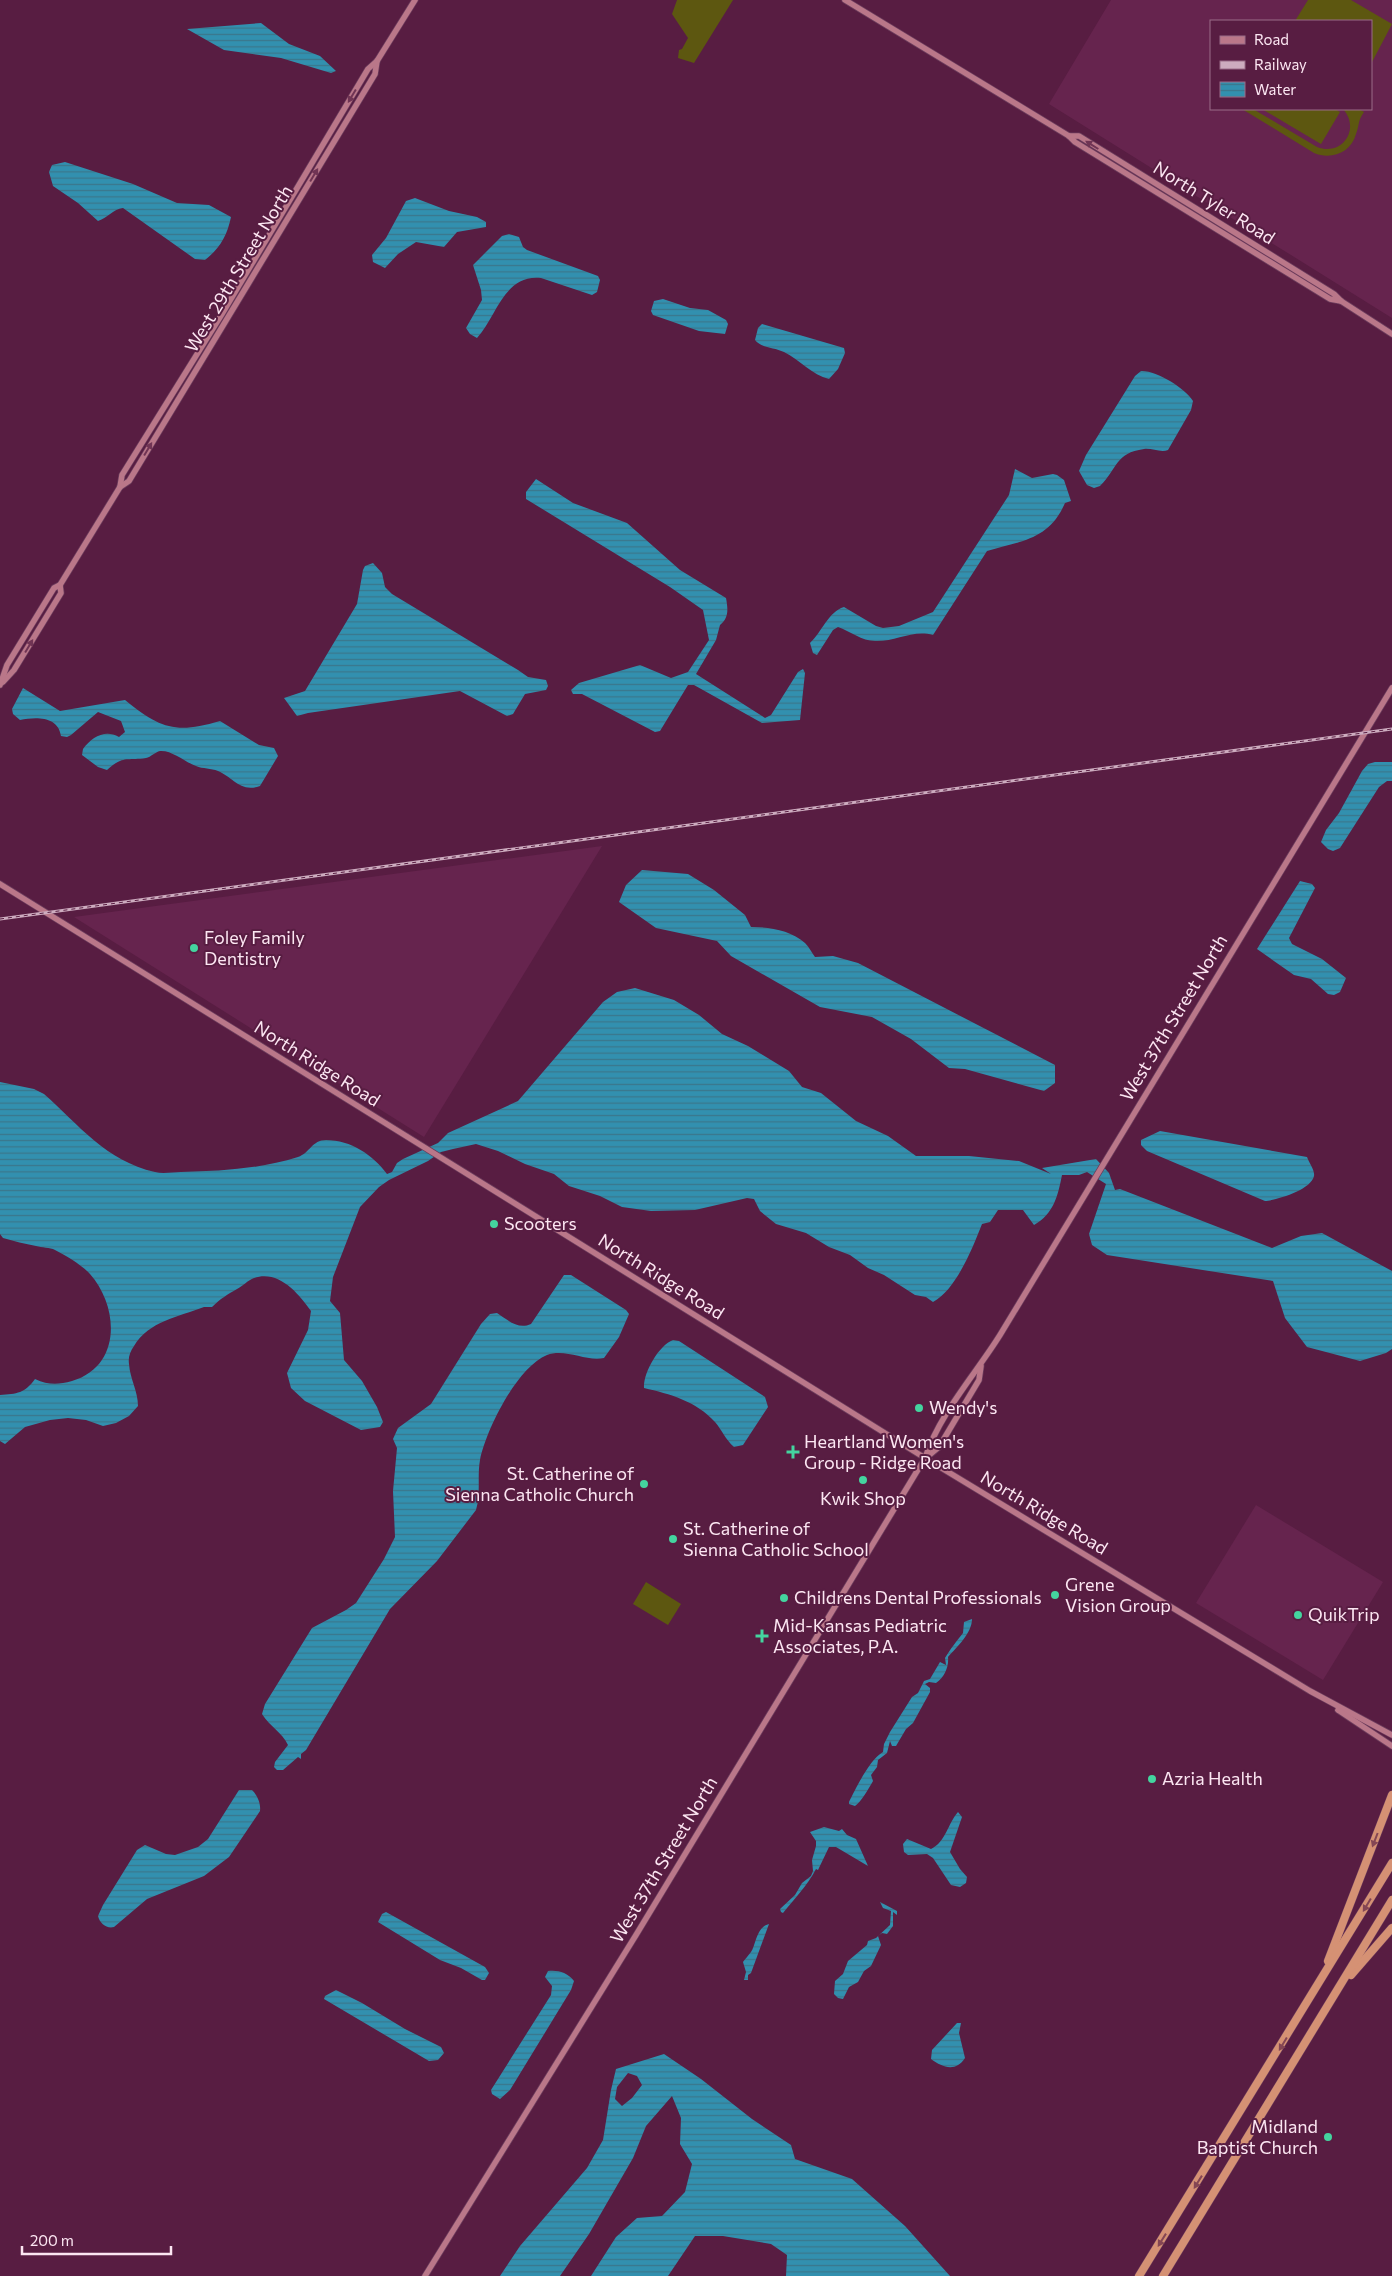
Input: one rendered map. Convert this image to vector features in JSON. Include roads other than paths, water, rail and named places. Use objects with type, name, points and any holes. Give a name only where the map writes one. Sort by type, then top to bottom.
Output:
[{"type":"highway","points":[[1299,2016],[1337,1941],[1392,1795]]},
{"type":"highway","points":[[1139,2276],[1392,1863]]},
{"type":"highway","points":[[1163,2276],[1392,1900]]},
{"type":"highway","points":[[1304,2045],[1355,1970],[1392,1928]]},
{"type":"main road","name":"West 29th Street North","points":[[120,487],[129,481],[375,74],[378,61],[415,0]]},
{"type":"main road","name":"North Tyler Road","points":[[845,0],[1069,136],[1075,142],[1330,300],[1341,301],[1392,334]]},
{"type":"main road","name":"West 29th Street North","points":[[0,685],[7,665],[16,650],[54,588],[60,585],[120,487],[122,475],[368,69],[378,61]]},
{"type":"main road","points":[[178,384],[184,389]]},
{"type":"main road","name":"West 37th Street North","points":[[425,2276],[636,1934],[925,1458],[931,1442],[971,1375],[982,1364],[1392,688]]},
{"type":"main road","name":"North Ridge Road","points":[[0,884],[925,1458],[1310,1690],[1392,1735]]},
{"type":"main road","name":"West 37th Street North","points":[[925,1458],[939,1447],[979,1380],[982,1364]]},
{"type":"main road","name":"North Ridge Road","points":[[1310,1690],[1392,1746]]},
{"type":"water","points":[[261,23],[289,44],[320,56],[336,71],[331,73],[281,58],[224,50],[187,29]]},
{"type":"water","points":[[65,162],[133,184],[177,203],[209,205],[231,217],[225,236],[215,251],[205,260],[195,259],[123,208],[98,221],[78,203],[53,186],[49,172],[52,165]]},
{"type":"water","points":[[415,198],[449,211],[477,217],[486,222],[486,227],[457,232],[444,247],[416,242],[398,254],[385,268],[373,262],[372,255],[386,238],[406,201]]},
{"type":"water","points":[[509,234],[519,237],[523,247],[527,250],[598,276],[600,280],[597,292],[592,295],[541,278],[528,279],[510,289],[477,338],[470,334],[466,328],[482,300],[481,290],[473,265],[502,236]]},
{"type":"water","points":[[663,299],[690,308],[708,310],[726,320],[728,324],[725,334],[699,331],[653,315],[651,311],[654,301]]},
{"type":"water","points":[[762,324],[844,348],[845,353],[838,369],[829,379],[812,371],[784,352],[761,345],[755,340],[758,328]]},
{"type":"water","points":[[1141,371],[1154,373],[1184,391],[1193,401],[1191,410],[1168,450],[1144,449],[1127,454],[1118,462],[1100,486],[1094,488],[1087,485],[1079,471],[1086,455],[1135,376]]},
{"type":"water","points":[[1015,469],[1032,478],[1057,475],[1064,480],[1071,501],[1065,503],[1051,525],[1042,532],[1022,541],[987,551],[933,635],[918,634],[890,640],[870,641],[838,627],[833,630],[817,655],[813,653],[810,643],[829,618],[844,607],[876,626],[883,628],[899,626],[933,612],[1009,495]]},
{"type":"water","points":[[536,479],[573,503],[627,523],[680,570],[726,598],[726,616],[720,625],[716,640],[696,674],[765,718],[771,715],[798,672],[803,669],[805,673],[800,720],[762,723],[694,685],[688,685],[660,731],[655,732],[582,694],[573,694],[571,690],[579,683],[640,665],[671,678],[688,672],[709,640],[703,610],[670,587],[526,499],[526,492]]},
{"type":"water","points":[[373,563],[382,573],[385,587],[392,594],[528,677],[546,680],[548,686],[546,690],[525,694],[513,714],[507,716],[460,691],[297,716],[284,698],[305,691],[357,604],[365,566]]},
{"type":"water","points":[[23,688],[60,711],[125,700],[159,723],[170,726],[180,728],[192,727],[220,721],[259,745],[274,748],[278,756],[260,786],[253,788],[242,786],[218,771],[201,768],[165,751],[160,751],[146,758],[125,759],[117,762],[107,770],[98,767],[82,755],[83,749],[90,741],[104,734],[119,737],[125,732],[121,721],[98,712],[71,735],[67,737],[61,736],[59,729],[51,721],[39,718],[20,720],[13,714],[12,709]]},
{"type":"water","points":[[1392,762],[1392,781],[1387,781],[1379,787],[1340,848],[1333,851],[1328,849],[1321,842],[1326,830],[1339,813],[1362,771],[1368,764]]},
{"type":"water","points":[[642,870],[688,874],[714,890],[745,915],[751,927],[787,932],[805,943],[815,957],[833,956],[858,963],[1055,1065],[1055,1083],[1044,1091],[965,1069],[949,1068],[911,1039],[872,1017],[820,1007],[731,956],[717,941],[656,928],[619,902],[626,885]]},
{"type":"water","points":[[1300,881],[1312,884],[1315,888],[1289,938],[1292,944],[1322,959],[1346,978],[1340,992],[1334,995],[1328,994],[1311,979],[1294,975],[1257,949]]},
{"type":"water","points":[[635,988],[674,1000],[699,1015],[722,1034],[748,1046],[789,1071],[802,1087],[821,1093],[856,1121],[888,1136],[916,1156],[969,1156],[1019,1161],[1051,1174],[1042,1168],[1096,1159],[1109,1173],[1115,1190],[1120,1189],[1272,1248],[1301,1236],[1322,1233],[1392,1271],[1392,1349],[1386,1353],[1360,1361],[1307,1347],[1285,1318],[1273,1281],[1107,1255],[1092,1245],[1089,1234],[1106,1184],[1087,1172],[1079,1175],[1062,1175],[1057,1197],[1051,1210],[1041,1221],[1034,1225],[1023,1210],[998,1210],[990,1222],[982,1224],[969,1256],[949,1288],[933,1302],[926,1297],[915,1295],[884,1275],[868,1268],[850,1255],[829,1247],[806,1233],[776,1224],[760,1211],[754,1199],[747,1198],[695,1210],[651,1211],[622,1207],[600,1196],[569,1186],[554,1174],[476,1144],[441,1152],[379,1187],[360,1207],[333,1277],[330,1301],[340,1313],[344,1360],[362,1381],[377,1407],[383,1422],[380,1427],[361,1430],[305,1401],[291,1388],[287,1373],[308,1330],[311,1311],[287,1285],[272,1277],[263,1276],[250,1280],[212,1307],[204,1307],[165,1321],[156,1325],[140,1338],[130,1352],[129,1357],[138,1406],[129,1416],[116,1423],[103,1426],[86,1420],[68,1418],[50,1420],[25,1427],[5,1444],[0,1441],[0,1395],[20,1392],[35,1379],[58,1384],[72,1381],[88,1373],[100,1363],[107,1349],[111,1334],[110,1318],[100,1287],[87,1271],[73,1260],[53,1249],[3,1238],[0,1234],[0,1082],[34,1089],[44,1094],[108,1151],[122,1160],[155,1172],[226,1170],[255,1167],[298,1157],[317,1142],[326,1140],[344,1143],[361,1150],[387,1174],[392,1172],[397,1163],[438,1143],[448,1133],[518,1101],[603,1002],[617,992]]},
{"type":"water","points":[[1160,1131],[1307,1157],[1314,1176],[1307,1186],[1300,1190],[1277,1199],[1265,1201],[1147,1151],[1141,1145],[1141,1140]]},
{"type":"water","points":[[564,1275],[571,1275],[626,1310],[629,1314],[619,1337],[604,1358],[597,1359],[554,1353],[536,1362],[525,1372],[504,1401],[483,1447],[479,1466],[476,1510],[437,1561],[390,1609],[306,1750],[301,1754],[301,1759],[298,1757],[283,1770],[277,1770],[274,1767],[275,1762],[288,1745],[283,1736],[262,1714],[265,1704],[312,1628],[356,1603],[384,1559],[395,1537],[393,1491],[397,1448],[393,1439],[398,1428],[431,1404],[481,1324],[490,1314],[497,1313],[517,1325],[526,1326],[531,1324]]},
{"type":"water","points":[[673,1340],[679,1341],[765,1397],[768,1407],[743,1445],[734,1447],[715,1422],[700,1409],[682,1399],[644,1388],[646,1375],[657,1353]]},
{"type":"water","points":[[972,1619],[967,1635],[948,1657],[947,1668],[942,1678],[936,1683],[929,1682],[925,1684],[930,1688],[930,1692],[913,1723],[906,1729],[896,1746],[892,1746],[890,1741],[887,1753],[878,1760],[877,1767],[871,1775],[873,1781],[865,1795],[855,1806],[849,1804],[855,1789],[868,1767],[883,1752],[884,1744],[890,1732],[912,1697],[918,1693],[924,1681],[930,1679],[940,1662],[946,1665],[945,1658],[963,1633],[964,1622]]},
{"type":"water","points":[[239,1790],[252,1790],[256,1794],[260,1811],[229,1857],[204,1876],[147,1899],[114,1927],[106,1927],[102,1924],[98,1916],[103,1905],[137,1850],[145,1845],[166,1854],[175,1855],[198,1847],[208,1839]]},
{"type":"water","points":[[958,1812],[962,1817],[950,1852],[967,1877],[966,1883],[960,1887],[951,1885],[933,1858],[927,1854],[908,1855],[904,1852],[903,1844],[907,1839],[931,1849],[940,1842]]},
{"type":"water","points":[[824,1827],[839,1831],[842,1829],[847,1835],[856,1839],[868,1866],[836,1847],[829,1847],[818,1870],[816,1869],[805,1886],[783,1913],[780,1909],[795,1895],[802,1883],[811,1876],[813,1871],[812,1860],[816,1841],[810,1832]]},
{"type":"water","points":[[880,1902],[897,1911],[897,1915],[893,1912],[893,1926],[887,1934],[882,1933],[879,1935],[890,1925],[891,1911],[883,1908]]},
{"type":"water","points":[[386,1912],[485,1967],[489,1973],[485,1980],[440,1960],[378,1922],[382,1914]]},
{"type":"water","points":[[769,1924],[751,1973],[748,1975],[748,1980],[744,1980],[746,1972],[743,1962],[753,1949],[761,1929]]},
{"type":"water","points":[[878,1936],[881,1945],[871,1966],[864,1971],[858,1982],[849,1987],[843,1999],[838,1998],[834,1994],[835,1981],[843,1974],[848,1961],[867,1945],[868,1941]]},
{"type":"water","points":[[548,1971],[559,1971],[568,1976],[574,1981],[571,1990],[510,2090],[500,2099],[492,2094],[491,2090],[551,1995],[552,1986],[545,1977]]},
{"type":"water","points":[[336,1990],[441,2047],[444,2053],[438,2060],[429,2061],[324,1999],[325,1996]]},
{"type":"water","points":[[957,2023],[961,2023],[959,2033],[965,2058],[953,2067],[940,2065],[931,2059],[932,2050]]},
{"type":"water","points":[[664,2054],[701,2079],[752,2119],[791,2145],[795,2159],[852,2179],[905,2226],[950,2276],[786,2276],[787,2255],[771,2244],[723,2236],[695,2236],[668,2276],[591,2276],[616,2237],[637,2218],[662,2216],[685,2192],[692,2164],[680,2144],[681,2118],[672,2096],[646,2126],[633,2158],[589,2234],[560,2276],[500,2276],[520,2246],[587,2168],[603,2140],[616,2069]],"holes":[[[628,2073],[637,2076],[642,2085],[632,2098],[622,2106],[615,2099],[617,2087]]]},
{"type":"railway","points":[[0,919],[1392,729]]},
{"type":"place","name":"Foley Family Dentistry","points":[[194,948]]},
{"type":"place","name":"Scooters","points":[[494,1224]]},
{"type":"place","name":"Wendy's","points":[[919,1408]]},
{"type":"place","name":"Heartland Women's Group - Ridge Road","points":[[793,1452]]},
{"type":"place","name":"Kwik Shop","points":[[863,1480]]},
{"type":"place","name":"St. Catherine of Sienna Catholic Church","points":[[644,1484]]},
{"type":"place","name":"St. Catherine of Sienna Catholic School","points":[[673,1539]]},
{"type":"place","name":"Grene Vision Group","points":[[1055,1595]]},
{"type":"place","name":"Childrens Dental Professionals","points":[[784,1598]]},
{"type":"place","name":"QuikTrip","points":[[1298,1615]]},
{"type":"place","name":"Mid-Kansas Pediatric Associates, P.A.","points":[[762,1636]]},
{"type":"place","name":"Azria Health","points":[[1152,1779]]},
{"type":"place","name":"Midland Baptist Church","points":[[1328,2137]]}]
